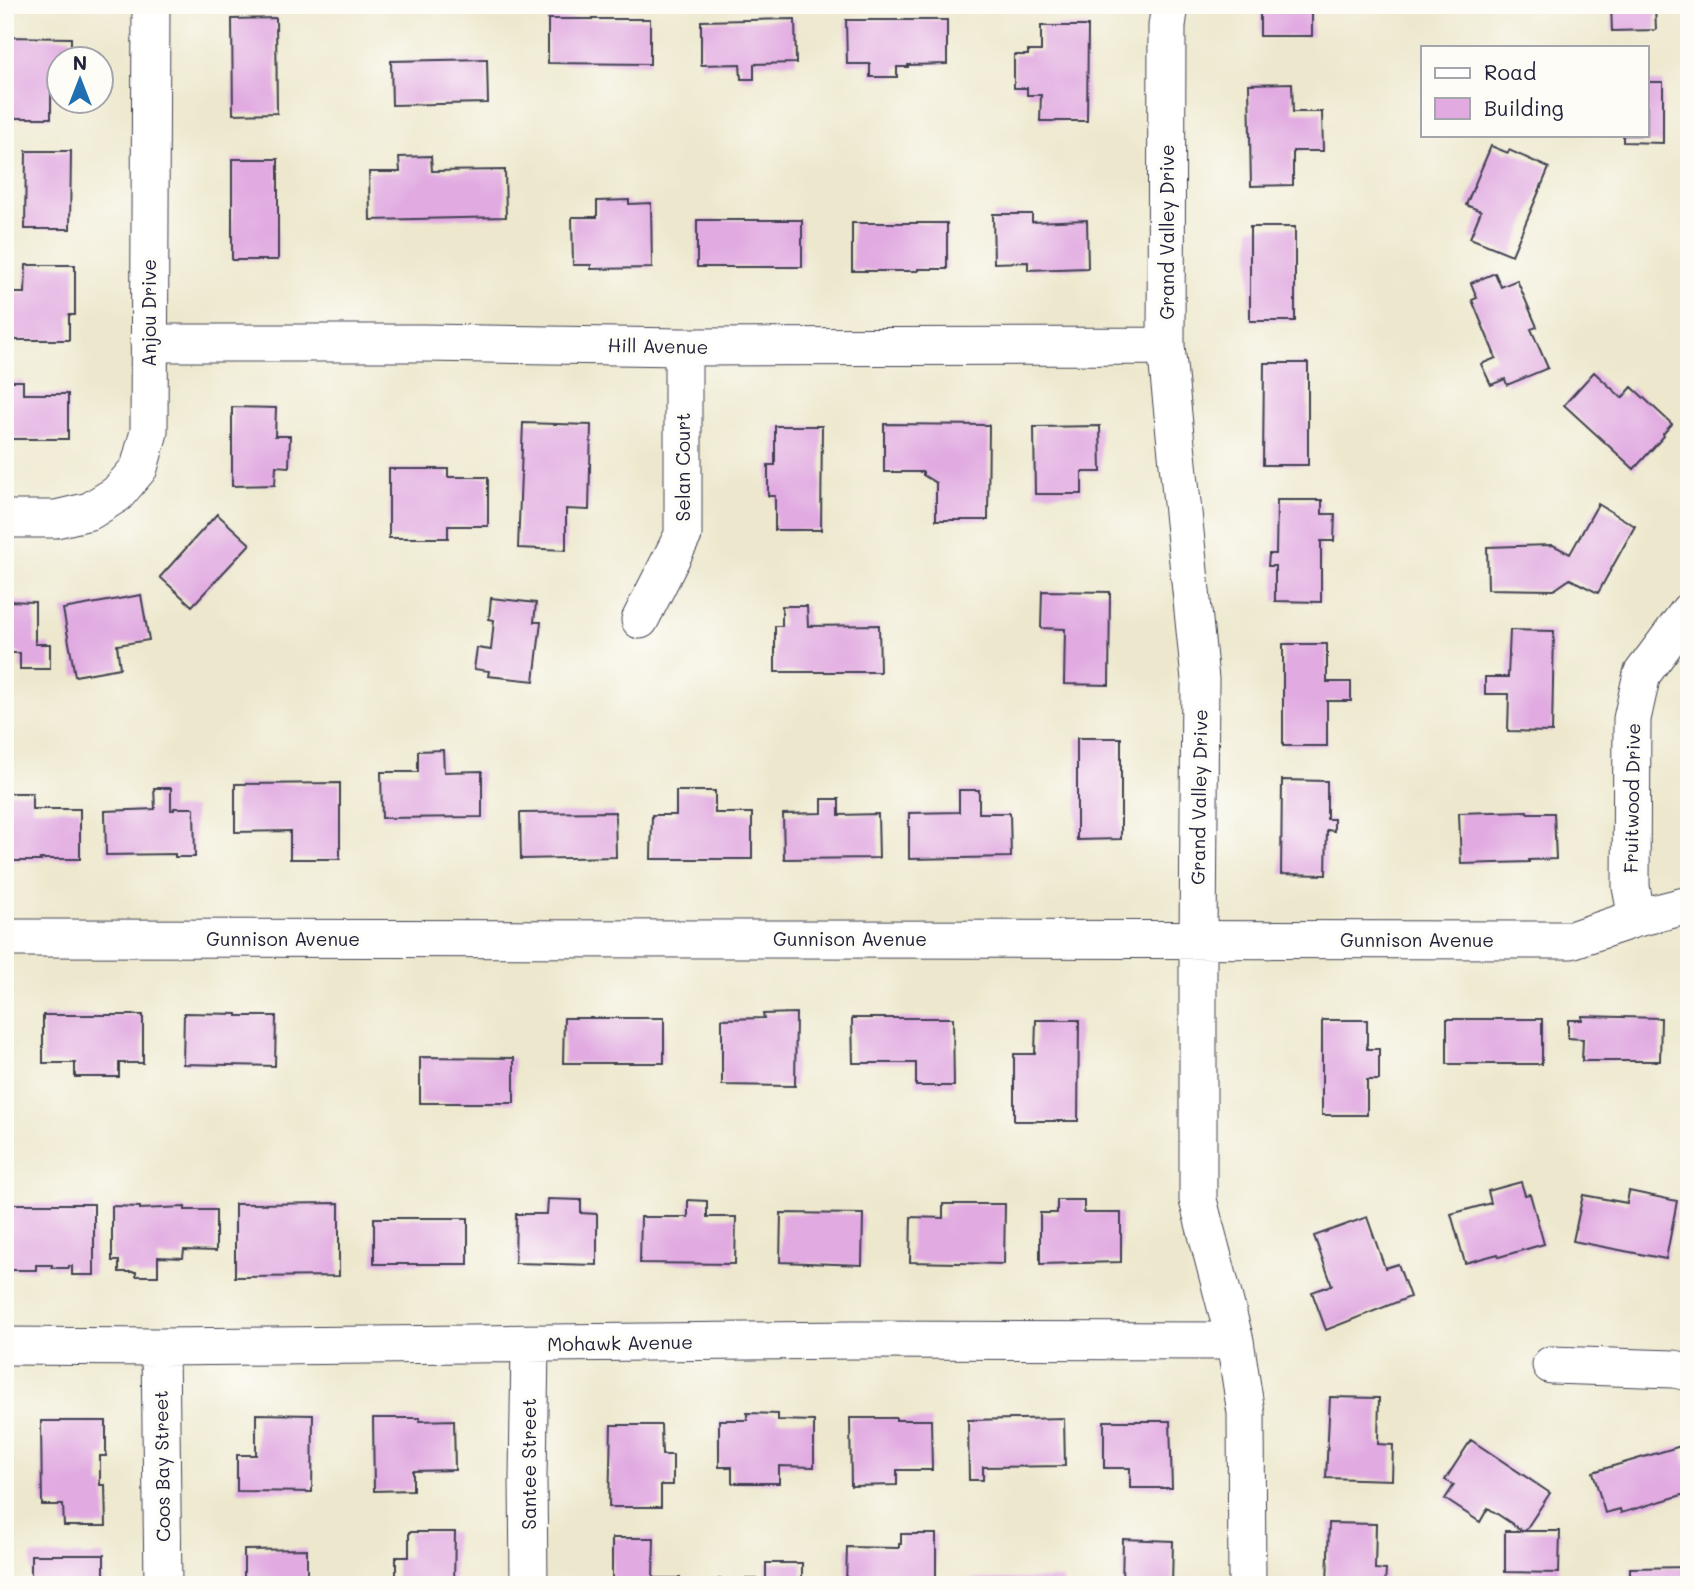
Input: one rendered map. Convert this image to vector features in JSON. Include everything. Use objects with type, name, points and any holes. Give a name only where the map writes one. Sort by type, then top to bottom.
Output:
[{"type":"street","name":"Anjou Drive","points":[[5,519],[56,519],[90,511],[117,494],[139,468],[149,432],[151,5]]},
{"type":"street","name":"Grand Valley Drive","points":[[1170,5],[1167,26],[1166,346],[1200,679],[1198,1200],[1236,1341],[1246,1413],[1247,1585]]},
{"type":"street","name":"Hill Avenue","points":[[149,343],[424,342],[683,347],[1166,346]]},
{"type":"street","name":"Selan Court","points":[[640,620],[683,535],[683,347]]},
{"type":"street","name":"Fruitwood Drive","points":[[1637,918],[1631,887],[1632,719],[1642,674],[1689,611]]},
{"type":"street","name":"Gunnison Avenue","points":[[5,938],[1571,940],[1637,918],[1689,905]]},
{"type":"street","name":"Mohawk Avenue","points":[[5,1346],[854,1340],[1236,1341]]},
{"type":"street","name":"Santee Street","points":[[529,1585],[530,1344]]},
{"type":"street","name":"Coos Bay Street","points":[[160,1347],[163,1585]]},
{"type":"street","points":[[1551,1365],[1674,1369],[1689,1372]]},
{"type":"building","points":[[1260,5],[1312,5],[1312,36],[1260,36]]},
{"type":"building","points":[[1611,5],[1655,5],[1656,30],[1612,31]]},
{"type":"building","points":[[276,18],[277,113],[233,114],[232,19]]},
{"type":"building","points":[[548,19],[650,19],[650,64],[548,63]]},
{"type":"building","points":[[795,19],[796,63],[754,64],[754,79],[741,79],[740,64],[701,65],[701,21]]},
{"type":"building","points":[[846,20],[947,20],[947,64],[908,65],[897,67],[897,77],[870,77],[870,64],[847,64]]},
{"type":"building","points":[[1041,26],[1088,26],[1087,121],[1040,121],[1041,95],[1027,95],[1027,88],[1014,88],[1014,55],[1041,51]]},
{"type":"building","points":[[5,37],[71,38],[71,46],[46,46],[46,116],[51,118],[5,118]]},
{"type":"building","points":[[487,59],[488,103],[392,105],[391,61]]},
{"type":"building","points":[[1648,82],[1663,82],[1663,143],[1623,142],[1623,136],[1648,136]]},
{"type":"building","points":[[1292,83],[1293,112],[1322,112],[1323,151],[1293,151],[1293,185],[1251,186],[1249,84]]},
{"type":"building","points":[[1491,146],[1508,153],[1509,150],[1549,168],[1512,255],[1470,238],[1481,211],[1466,205]]},
{"type":"building","points":[[26,151],[71,151],[70,229],[25,229]]},
{"type":"building","points":[[431,156],[432,171],[505,170],[506,217],[370,220],[369,172],[400,172],[399,157]]},
{"type":"building","points":[[232,159],[278,159],[278,260],[232,260]]},
{"type":"building","points":[[629,200],[629,204],[651,203],[652,268],[591,269],[591,265],[573,265],[572,217],[597,217],[597,201]]},
{"type":"building","points":[[993,214],[1032,214],[1032,222],[1087,220],[1088,268],[1028,270],[1028,262],[994,263]]},
{"type":"building","points":[[697,220],[802,220],[802,267],[697,267]]},
{"type":"building","points":[[852,223],[947,223],[947,269],[852,271]]},
{"type":"building","points":[[1250,227],[1295,227],[1295,321],[1250,321]]},
{"type":"building","points":[[26,265],[75,265],[75,315],[69,315],[69,340],[10,340],[10,293],[25,293]]},
{"type":"building","points":[[1495,273],[1501,287],[1517,280],[1537,327],[1531,329],[1548,368],[1507,385],[1505,379],[1491,385],[1481,364],[1496,358],[1472,300],[1477,298],[1471,283]]},
{"type":"building","points":[[1264,363],[1308,363],[1308,465],[1263,465]]},
{"type":"building","points":[[1594,372],[1622,398],[1632,387],[1672,424],[1634,469],[1564,405]]},
{"type":"building","points":[[5,381],[23,381],[23,394],[68,394],[68,439],[5,439]]},
{"type":"building","points":[[232,407],[276,408],[275,436],[290,436],[289,467],[276,466],[275,485],[232,486]]},
{"type":"building","points":[[523,423],[591,425],[589,510],[566,509],[566,550],[518,548]]},
{"type":"building","points":[[884,424],[989,425],[988,520],[936,520],[936,483],[923,475],[923,472],[884,472]]},
{"type":"building","points":[[775,426],[822,426],[821,530],[775,530],[775,496],[768,496],[768,465],[775,465]]},
{"type":"building","points":[[1100,426],[1101,472],[1082,472],[1082,494],[1035,494],[1034,427]]},
{"type":"building","points":[[389,469],[448,469],[448,477],[488,477],[488,526],[448,526],[448,538],[389,538]]},
{"type":"building","points":[[1277,500],[1322,500],[1322,514],[1335,514],[1334,541],[1321,541],[1321,602],[1275,601],[1275,566],[1268,566],[1269,554],[1276,554]]},
{"type":"building","points":[[1598,504],[1635,526],[1598,593],[1570,579],[1554,590],[1488,589],[1487,547],[1553,545],[1570,554]]},
{"type":"building","points":[[217,514],[250,544],[192,606],[160,577]]},
{"type":"building","points":[[1042,591],[1110,592],[1109,685],[1064,684],[1065,629],[1041,628]]},
{"type":"building","points":[[141,595],[149,640],[117,645],[120,668],[75,676],[63,609]]},
{"type":"building","points":[[491,598],[536,603],[534,622],[541,622],[534,681],[488,676],[489,671],[474,669],[477,648],[491,650],[494,620],[489,619]]},
{"type":"building","points":[[5,601],[35,602],[35,644],[50,644],[50,669],[20,669],[20,653],[5,653]]},
{"type":"building","points":[[782,606],[807,606],[808,626],[879,625],[880,672],[775,672],[775,626],[782,626]]},
{"type":"building","points":[[1510,630],[1554,631],[1552,732],[1508,731],[1509,694],[1485,694],[1485,677],[1508,677]]},
{"type":"building","points":[[1283,644],[1327,644],[1327,682],[1351,682],[1351,701],[1327,701],[1327,746],[1283,746]]},
{"type":"building","points":[[1077,738],[1121,738],[1121,839],[1077,840]]},
{"type":"building","points":[[443,750],[444,772],[482,771],[482,817],[382,818],[381,772],[418,772],[418,751]]},
{"type":"building","points":[[1282,780],[1327,781],[1327,819],[1334,819],[1334,831],[1327,830],[1326,875],[1281,874]]},
{"type":"building","points":[[340,783],[340,859],[290,859],[290,831],[235,832],[235,784]]},
{"type":"building","points":[[154,788],[171,788],[171,810],[194,808],[195,857],[175,857],[175,854],[106,855],[105,811],[155,809]]},
{"type":"building","points":[[959,790],[979,790],[979,813],[1010,813],[1011,857],[909,859],[909,813],[959,812]]},
{"type":"building","points":[[676,791],[715,791],[715,813],[752,813],[752,859],[651,859],[652,815],[676,815]]},
{"type":"building","points":[[5,793],[32,793],[32,809],[80,809],[80,859],[5,861]]},
{"type":"building","points":[[822,799],[839,799],[839,815],[878,814],[879,858],[784,859],[783,814],[822,813]]},
{"type":"building","points":[[615,812],[616,857],[521,859],[520,813]]},
{"type":"building","points":[[1459,813],[1554,813],[1556,859],[1461,864]]},
{"type":"building","points":[[184,1013],[276,1016],[275,1066],[183,1064]]},
{"type":"building","points":[[796,1013],[795,1086],[722,1085],[722,1019],[764,1018],[763,1014]]},
{"type":"building","points":[[43,1015],[143,1015],[143,1063],[119,1063],[119,1077],[75,1077],[75,1063],[43,1063]]},
{"type":"building","points":[[1582,1016],[1661,1018],[1660,1061],[1582,1061],[1583,1039],[1568,1038],[1568,1020],[1582,1020]]},
{"type":"building","points":[[564,1018],[664,1018],[664,1063],[563,1063]]},
{"type":"building","points":[[852,1018],[953,1018],[954,1086],[916,1086],[916,1063],[853,1063]]},
{"type":"building","points":[[1447,1019],[1542,1019],[1542,1064],[1447,1064]]},
{"type":"building","points":[[1036,1020],[1079,1020],[1078,1121],[1014,1121],[1014,1054],[1035,1054]]},
{"type":"building","points":[[1322,1020],[1367,1020],[1367,1049],[1379,1049],[1379,1080],[1367,1080],[1367,1115],[1322,1115]]},
{"type":"building","points":[[420,1057],[514,1058],[514,1103],[420,1103]]},
{"type":"building","points":[[1521,1182],[1525,1195],[1530,1194],[1544,1244],[1499,1257],[1498,1254],[1465,1263],[1451,1214],[1491,1203],[1488,1191]]},
{"type":"building","points":[[1629,1191],[1677,1201],[1666,1259],[1573,1241],[1583,1195],[1627,1203]]},
{"type":"building","points":[[548,1199],[581,1200],[581,1213],[597,1214],[597,1265],[515,1263],[516,1214],[547,1214]]},
{"type":"building","points":[[688,1200],[707,1201],[707,1217],[736,1217],[735,1264],[640,1263],[641,1217],[688,1217]]},
{"type":"building","points":[[1057,1200],[1084,1200],[1084,1213],[1121,1213],[1121,1262],[1040,1264],[1040,1213],[1057,1213]]},
{"type":"building","points":[[339,1203],[339,1276],[235,1277],[235,1204]]},
{"type":"building","points":[[5,1204],[94,1204],[94,1275],[72,1275],[72,1266],[52,1268],[52,1265],[36,1265],[36,1270],[5,1270]]},
{"type":"building","points":[[943,1204],[1005,1204],[1004,1264],[910,1262],[911,1217],[943,1218]]},
{"type":"building","points":[[112,1206],[216,1210],[216,1251],[184,1250],[183,1258],[158,1257],[158,1276],[136,1276],[136,1272],[119,1272],[119,1261],[112,1261]]},
{"type":"building","points":[[781,1213],[863,1214],[862,1265],[780,1262]]},
{"type":"building","points":[[1367,1217],[1385,1268],[1398,1264],[1410,1297],[1326,1330],[1312,1292],[1332,1285],[1314,1236]]},
{"type":"building","points":[[374,1218],[468,1218],[468,1264],[374,1264]]},
{"type":"building","points":[[1330,1397],[1379,1398],[1378,1444],[1393,1445],[1392,1480],[1326,1478]]},
{"type":"building","points":[[747,1413],[778,1414],[778,1420],[814,1421],[814,1467],[779,1466],[779,1483],[732,1483],[732,1467],[719,1467],[719,1420],[747,1420]]},
{"type":"building","points":[[256,1414],[313,1415],[312,1492],[237,1491],[237,1455],[256,1455]]},
{"type":"building","points":[[373,1418],[454,1420],[455,1470],[413,1471],[413,1490],[374,1491]]},
{"type":"building","points":[[850,1418],[931,1420],[932,1470],[897,1470],[897,1485],[851,1486]]},
{"type":"building","points":[[1064,1418],[1065,1466],[983,1467],[983,1480],[969,1480],[968,1420]]},
{"type":"building","points":[[41,1421],[106,1421],[106,1456],[100,1456],[100,1485],[105,1485],[106,1526],[64,1526],[63,1505],[42,1505]]},
{"type":"building","points":[[1104,1421],[1170,1421],[1172,1488],[1130,1488],[1130,1468],[1104,1468]]},
{"type":"building","points":[[611,1425],[661,1425],[662,1455],[673,1455],[673,1485],[661,1485],[661,1507],[609,1507]]},
{"type":"building","points":[[1471,1440],[1550,1493],[1525,1531],[1560,1531],[1559,1573],[1505,1572],[1505,1531],[1523,1531],[1488,1508],[1480,1522],[1445,1499],[1454,1485],[1445,1480]]},
{"type":"building","points":[[1681,1446],[1689,1472],[1689,1493],[1621,1513],[1620,1509],[1605,1513],[1593,1472]]},
{"type":"building","points":[[1329,1523],[1376,1524],[1375,1569],[1386,1570],[1385,1585],[1327,1585]]},
{"type":"building","points":[[409,1532],[455,1532],[454,1585],[396,1583],[396,1557],[409,1557]]},
{"type":"building","points":[[901,1534],[936,1534],[936,1585],[846,1585],[847,1547],[899,1548]]},
{"type":"building","points":[[612,1538],[654,1538],[653,1578],[680,1578],[680,1585],[612,1583]]},
{"type":"building","points":[[1123,1539],[1173,1541],[1172,1585],[1122,1585]]},
{"type":"building","points":[[307,1549],[307,1585],[244,1585],[244,1550]]},
{"type":"building","points":[[31,1555],[104,1555],[104,1585],[31,1585]]},
{"type":"building","points":[[766,1563],[802,1563],[802,1579],[814,1579],[814,1585],[719,1585],[719,1579],[766,1579]]},
{"type":"building","points":[[1689,1567],[1689,1585],[1630,1585],[1630,1568]]},
{"type":"building","points":[[968,1579],[1063,1579],[1063,1585],[968,1585]]}]
